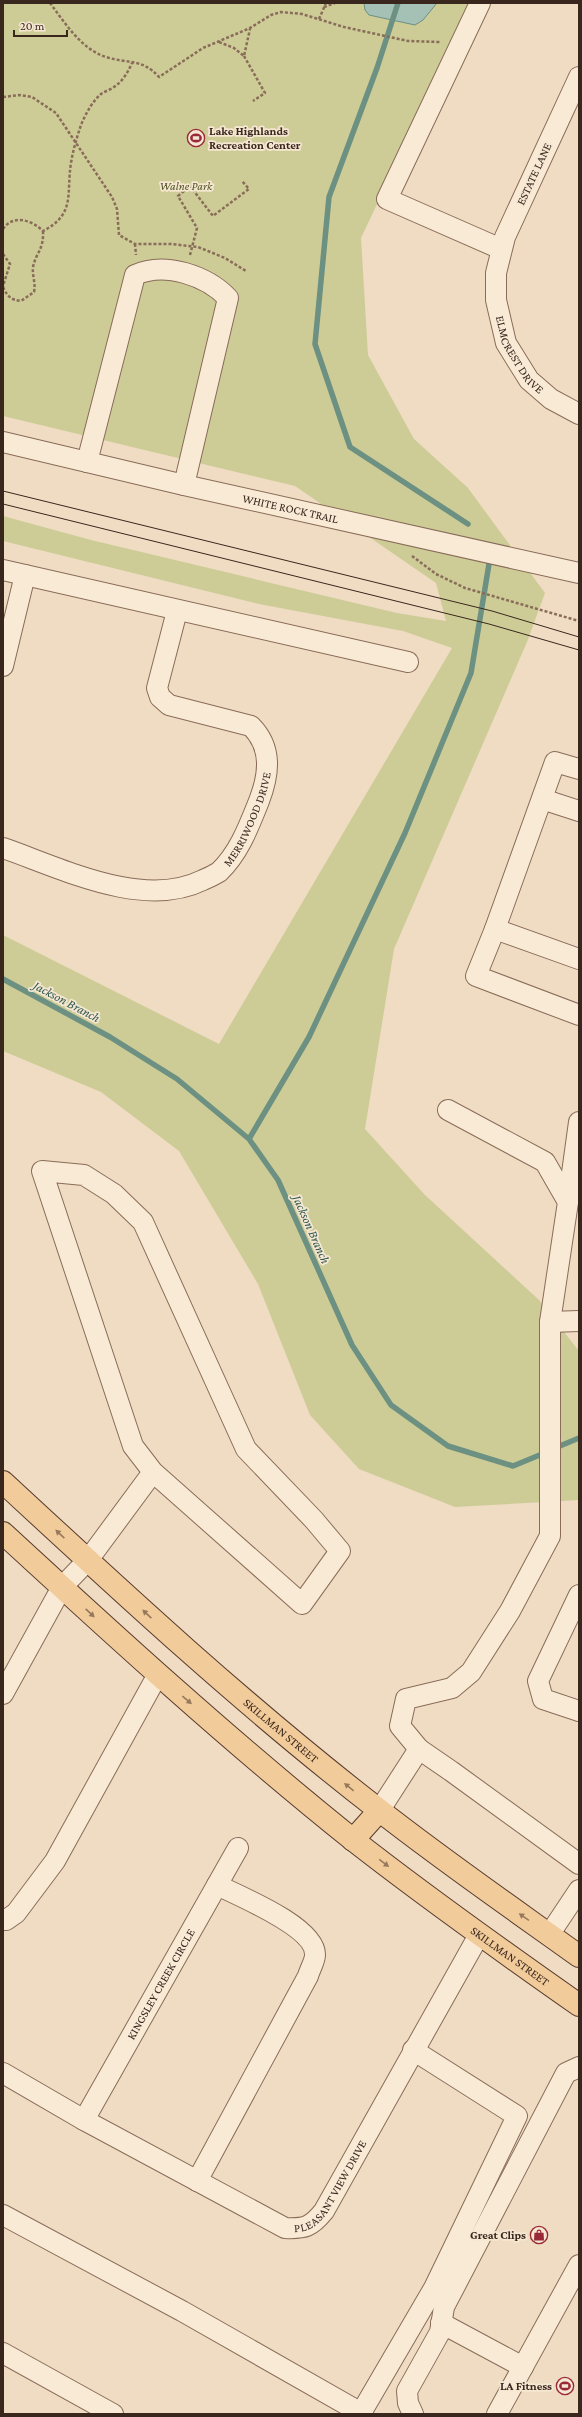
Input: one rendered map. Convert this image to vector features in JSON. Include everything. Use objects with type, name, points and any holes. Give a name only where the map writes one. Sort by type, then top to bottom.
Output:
[{"type":"main road","name":"SKILLMAN STREET","points":[[3,1482],[175,1641],[380,1811],[579,1956]]},
{"type":"main road","name":"SKILLMAN STREET","points":[[3,1533],[158,1676],[353,1840],[479,1935],[579,2005]]},
{"type":"main road","points":[[353,1840],[380,1811]]},
{"type":"street","points":[[480,3],[387,199],[500,249]]},
{"type":"street","name":"ESTATE LANE","points":[[496,273],[500,249],[579,77]]},
{"type":"street","points":[[86,462],[135,275],[152,270],[185,273],[217,286],[228,298],[184,485]]},
{"type":"street","name":"ELMCREST DRIVE","points":[[496,273],[496,300],[506,344],[529,380],[551,399],[579,414]]},
{"type":"street","name":"WHITE ROCK TRAIL","points":[[3,442],[184,485],[579,573]]},
{"type":"street","points":[[3,570],[177,611],[408,662]]},
{"type":"street","points":[[3,666],[25,575]]},
{"type":"street","name":"MERRIWOOD DRIVE","points":[[3,848],[89,879],[138,891],[187,888],[218,872],[234,853],[247,830],[266,783],[268,758],[261,736],[251,726],[169,705],[160,697],[157,688],[177,611]]},
{"type":"street","points":[[579,769],[555,762],[476,976],[579,1015]]},
{"type":"street","points":[[542,799],[579,811]]},
{"type":"street","points":[[494,929],[579,959]]},
{"type":"street","points":[[448,1110],[545,1162],[568,1202]]},
{"type":"street","points":[[579,1122],[550,1331],[550,1536],[510,1611],[472,1672],[452,1688],[406,1699],[400,1726],[419,1750],[452,1771],[579,1864]]},
{"type":"street","points":[[42,1171],[84,1175],[114,1194],[143,1222],[246,1449],[314,1520],[340,1551],[302,1604],[153,1472],[133,1446],[42,1171]]},
{"type":"street","points":[[550,1331],[579,1321]]},
{"type":"street","points":[[3,1694],[10,1665],[62,1587],[88,1560],[153,1472]]},
{"type":"street","points":[[579,1595],[538,1681],[543,1698],[579,1712]]},
{"type":"street","points":[[3,1918],[6,1920],[16,1913],[55,1861],[158,1676]]},
{"type":"street","points":[[380,1811],[419,1750]]},
{"type":"street","name":"KINGSLEY CREEK CIRCLE","points":[[84,2120],[238,1848]]},
{"type":"street","points":[[197,2181],[308,1976],[315,1955],[313,1944],[298,1928],[217,1885]]},
{"type":"street","points":[[549,1935],[579,1890]]},
{"type":"street","name":"PLEASANT VIEW DRIVE","points":[[3,2073],[84,2120],[284,2228],[301,2229],[315,2222],[324,2211],[413,2050],[479,1935]]},
{"type":"street","points":[[3,2215],[182,2310],[362,2414],[434,2288],[517,2116],[413,2050]]},
{"type":"street","points":[[413,2414],[408,2403],[407,2391],[440,2332],[444,2307],[566,2072],[579,2067]]},
{"type":"street","points":[[497,2414],[523,2367],[574,2286],[579,2265]]},
{"type":"street","points":[[441,2323],[523,2367]]},
{"type":"street","points":[[3,2353],[113,2414]]},
{"type":"path","points":[[50,3],[70,30],[94,51],[105,57],[141,63],[151,68],[159,77],[203,48],[250,28],[271,15],[281,12],[292,12],[319,19],[344,28],[408,41],[439,43],[444,37]]},
{"type":"path","points":[[319,19],[326,3]]},
{"type":"path","points":[[324,7],[335,3]]},
{"type":"path","points":[[244,56],[250,28]]},
{"type":"path","points":[[219,42],[234,48],[244,56],[265,93],[253,101]]},
{"type":"path","points":[[42,231],[59,220],[66,212],[70,197],[71,164],[75,145],[90,107],[102,94],[116,86],[126,76],[132,62]]},
{"type":"path","points":[[3,97],[20,95],[32,97],[44,103],[62,121],[75,145],[112,197],[117,209],[119,235],[135,244],[159,243],[192,246],[225,258],[246,271]]},
{"type":"path","points":[[185,273],[197,228],[178,196],[190,186],[213,216],[248,189],[242,181]]},
{"type":"path","points":[[3,229],[9,223],[19,220],[29,221],[42,231]]},
{"type":"path","points":[[3,254],[10,264],[3,286],[6,294],[13,300],[21,302],[34,292],[36,284],[33,270],[42,248],[42,231]]},
{"type":"path","points":[[415,558],[436,574],[465,588],[579,621]]},
{"type":"green space","name":"Walne Park","points":[[3,3],[472,3],[361,238],[368,355],[414,439],[468,488],[545,593],[527,642],[394,949],[365,1129],[425,1195],[539,1300],[579,1351],[579,1500],[455,1507],[359,1469],[310,1415],[258,1284],[179,1151],[101,1092],[3,1051],[3,935],[219,1044],[452,648],[403,631],[259,604],[3,541],[3,516],[91,540],[397,613],[446,621],[436,583],[295,486],[3,416]]},
{"type":"shaded area","points":[[364,3],[437,3],[423,20],[415,25],[369,15],[365,10]]},
{"type":"waterway","points":[[398,3],[377,68],[329,197],[315,344],[350,447],[468,524]]},
{"type":"waterway","points":[[249,1139],[309,1037],[405,833],[471,673],[490,558]]},
{"type":"waterway","name":"Jackson Branch","points":[[3,979],[110,1037],[177,1079],[249,1139],[278,1180],[352,1345],[391,1405],[448,1446],[513,1466],[547,1452]]},
{"type":"waterway","name":"Jackson Branch","points":[[555,1448],[579,1438]]},
{"type":"tram line","points":[[3,491],[492,611],[579,637]]},
{"type":"tram line","points":[[3,504],[489,624],[579,650]]},
{"type":"place","name":"Lake Highlands Recreation Center","points":[[196,138]]},
{"type":"place","name":"Great Clips","points":[[539,2235]]},
{"type":"place","name":"LA Fitness","points":[[565,2386]]}]
